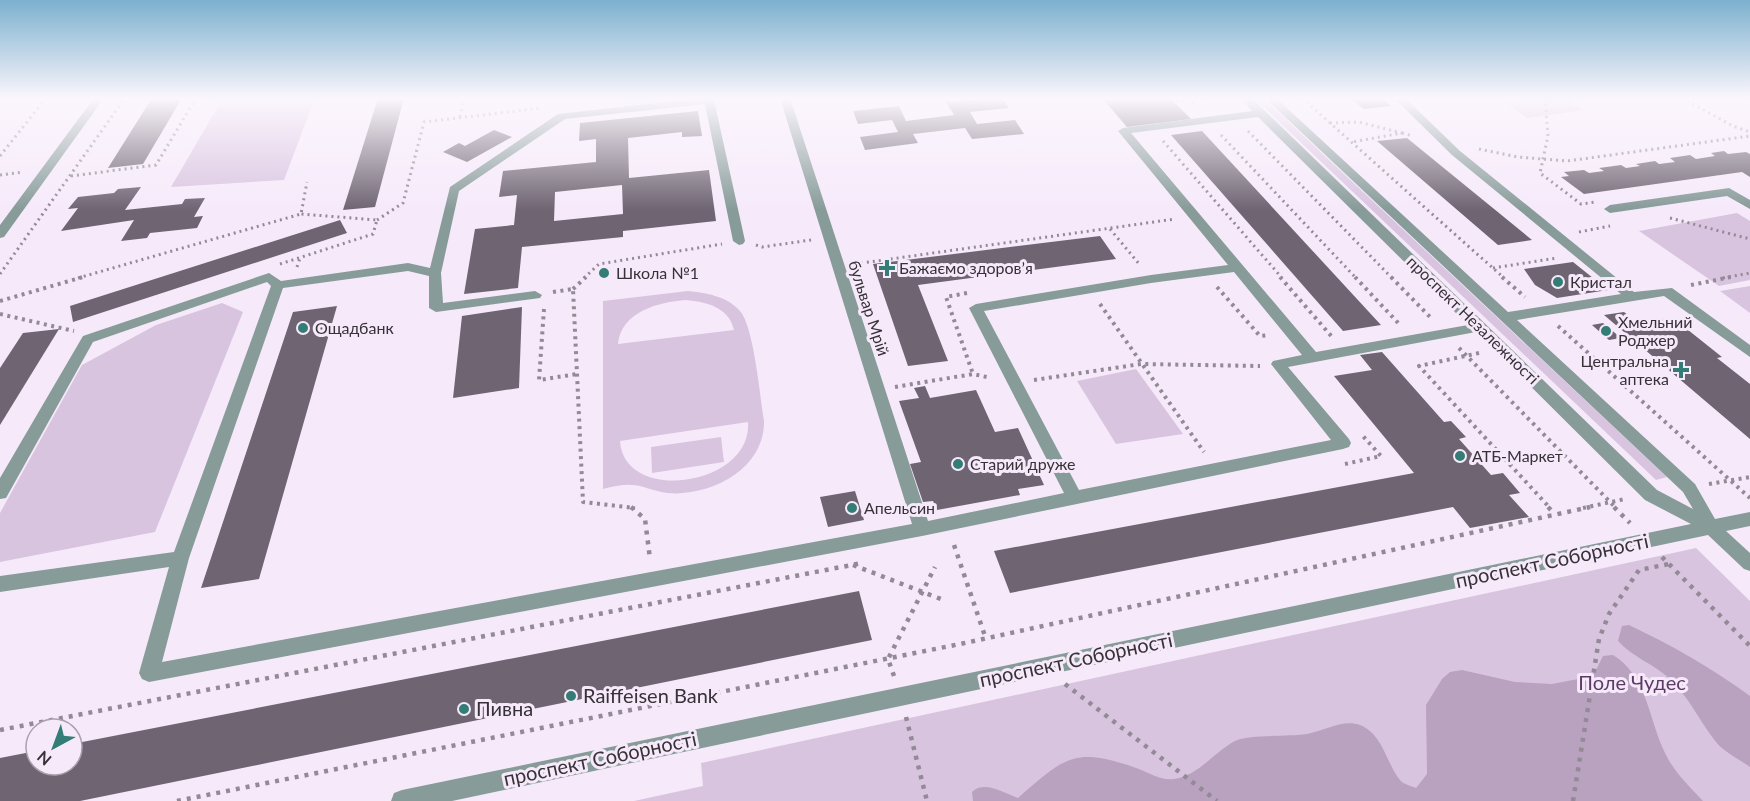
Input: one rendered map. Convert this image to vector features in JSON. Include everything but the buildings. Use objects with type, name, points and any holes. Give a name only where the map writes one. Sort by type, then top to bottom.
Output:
[{"type":"street","points":[[0,234],[72,135]]},
{"type":"street","points":[[533,135],[454,189],[435,273],[436,308],[540,294]]},
{"type":"street","points":[[717,135],[739,241]]},
{"type":"street","name":"бульвар Мрій","points":[[797,135],[922,529]]},
{"type":"street","points":[[1127,135],[1313,358]]},
{"type":"street","name":"проспект Незалежності","points":[[1284,135],[1652,495],[1711,527],[1750,564]]},
{"type":"street","name":"проспект Незалежності","points":[[1310,135],[1689,488],[1711,527]]},
{"type":"street","points":[[1436,135],[1631,296]]},
{"type":"street","points":[[1610,209],[1729,192],[1750,205]]},
{"type":"street","points":[[0,493],[88,339],[269,277],[285,284],[408,267],[435,273]]},
{"type":"street","points":[[1075,498],[976,308],[1151,279],[1237,268]]},
{"type":"street","points":[[285,284],[180,558],[149,673],[922,529],[1343,443],[1278,364],[1480,327]]},
{"type":"street","points":[[1505,317],[1667,291],[1750,352]]},
{"type":"street","name":"проспект Соборності","points":[[402,801],[1750,519]]},
{"type":"street","points":[[0,584],[180,558]]},
{"type":"path","points":[[0,156],[16,135]]},
{"type":"path","points":[[0,274],[99,135]]},
{"type":"path","points":[[70,176],[156,165],[174,135]]},
{"type":"path","points":[[376,220],[403,202],[420,135]]},
{"type":"path","points":[[1222,135],[1403,328],[1392,330]]},
{"type":"path","points":[[1253,135],[1436,323],[1425,325]]},
{"type":"path","points":[[1351,142],[1389,135]]},
{"type":"path","points":[[1411,135],[1420,143]]},
{"type":"path","points":[[1549,135],[1546,160],[1540,173],[1581,204]]},
{"type":"path","points":[[1518,157],[1567,161],[1741,135]]},
{"type":"path","points":[[1162,139],[1335,340]]},
{"type":"path","points":[[0,301],[301,214],[308,182]]},
{"type":"path","points":[[838,266],[1226,213]]},
{"type":"path","points":[[1663,216],[1750,239]]},
{"type":"path","points":[[1577,233],[1617,225]]},
{"type":"path","points":[[1110,228],[1151,279]]},
{"type":"path","points":[[577,374],[539,380],[540,294],[573,289],[598,264],[739,241],[762,247],[808,240]]},
{"type":"path","points":[[1493,268],[1560,258],[1552,251]]},
{"type":"path","points":[[285,284],[300,258]]},
{"type":"path","points":[[1204,272],[1260,336]]},
{"type":"path","points":[[1690,286],[1750,273]]},
{"type":"path","points":[[573,289],[583,502],[634,507],[645,519],[650,566]]},
{"type":"path","points":[[1090,289],[1216,469]]},
{"type":"path","points":[[0,314],[78,332]]},
{"type":"path","points":[[1554,323],[1566,321]]},
{"type":"path","points":[[1444,333],[1750,646]]},
{"type":"path","points":[[1454,357],[1419,366],[1555,514]]},
{"type":"path","points":[[878,390],[973,374],[1015,382],[1141,364],[1257,367]]},
{"type":"path","points":[[177,801],[987,639],[1610,502]]},
{"type":"path","points":[[954,545],[987,639]]},
{"type":"path","points":[[1573,801],[1599,639],[1609,614],[1639,570],[1669,564]]},
{"type":"path","points":[[852,565],[946,601]]},
{"type":"path","points":[[927,801],[901,696],[888,658],[935,567]]},
{"type":"path","points":[[1042,667],[1217,801]]},
{"type":"green space","points":[[201,135],[301,135],[284,180],[171,187]]},
{"type":"green space","points":[[1293,135],[1303,135],[1667,477],[1656,480]]},
{"type":"green space","points":[[1737,213],[1750,221],[1750,280],[1719,286],[1639,231]]},
{"type":"green space","points":[[1750,286],[1750,313],[1720,291]]},
{"type":"green space","points":[[688,291],[723,299],[740,311],[745,319],[753,347],[764,421],[762,438],[755,453],[745,466],[717,485],[684,493],[667,493],[628,485],[603,489],[603,301]],"holes":[[[686,300],[716,307],[727,316],[734,330],[618,344],[621,333],[633,317],[653,306]],[[748,422],[744,444],[731,461],[711,473],[687,479],[664,480],[642,474],[627,461],[620,441]]]},
{"type":"green space","points":[[222,303],[243,312],[155,532],[0,562],[0,513],[82,365],[156,325]]},
{"type":"green space","points":[[1136,369],[1183,434],[1116,444],[1077,381]]},
{"type":"green space","points":[[721,437],[724,462],[652,473],[651,447]]},
{"type":"green space","name":"Поле Чудес","points":[[1696,548],[1750,601],[1750,801],[634,801],[703,786],[701,763]]},
{"type":"green space","points":[[1629,625],[1691,658],[1750,696],[1750,767],[1719,746],[1670,679],[1630,652],[1618,641],[1622,626]]},
{"type":"green space","points":[[1613,655],[1625,664],[1640,686],[1659,740],[1669,760],[1703,801],[973,801],[972,792],[982,787],[1018,798],[1048,773],[1072,759],[1100,758],[1139,769],[1160,778],[1174,779],[1198,769],[1227,746],[1241,739],[1307,734],[1347,723],[1368,729],[1379,742],[1400,780],[1416,788],[1427,774],[1426,705],[1442,679],[1450,672],[1462,670],[1515,682],[1552,684],[1589,677],[1595,672],[1603,656]]},
{"type":"place","name":"Бажаємо здоровʼя","points":[[887,268]]},
{"type":"place","name":"Школа №1","points":[[604,273]]},
{"type":"place","name":"Кристал","points":[[1558,282]]},
{"type":"place","name":"Ощадбанк","points":[[303,328]]},
{"type":"place","name":"Хмельний Роджер","points":[[1606,331]]},
{"type":"place","name":"Центральна аптека","points":[[1681,370]]},
{"type":"place","name":"АТБ-Маркет","points":[[1460,456]]},
{"type":"place","name":"Старий друже","points":[[958,464]]},
{"type":"place","name":"Апельсин","points":[[852,508]]},
{"type":"place","name":"Raiffeisen Bank","points":[[571,696]]},
{"type":"place","name":"Пивна","points":[[464,709]]}]
